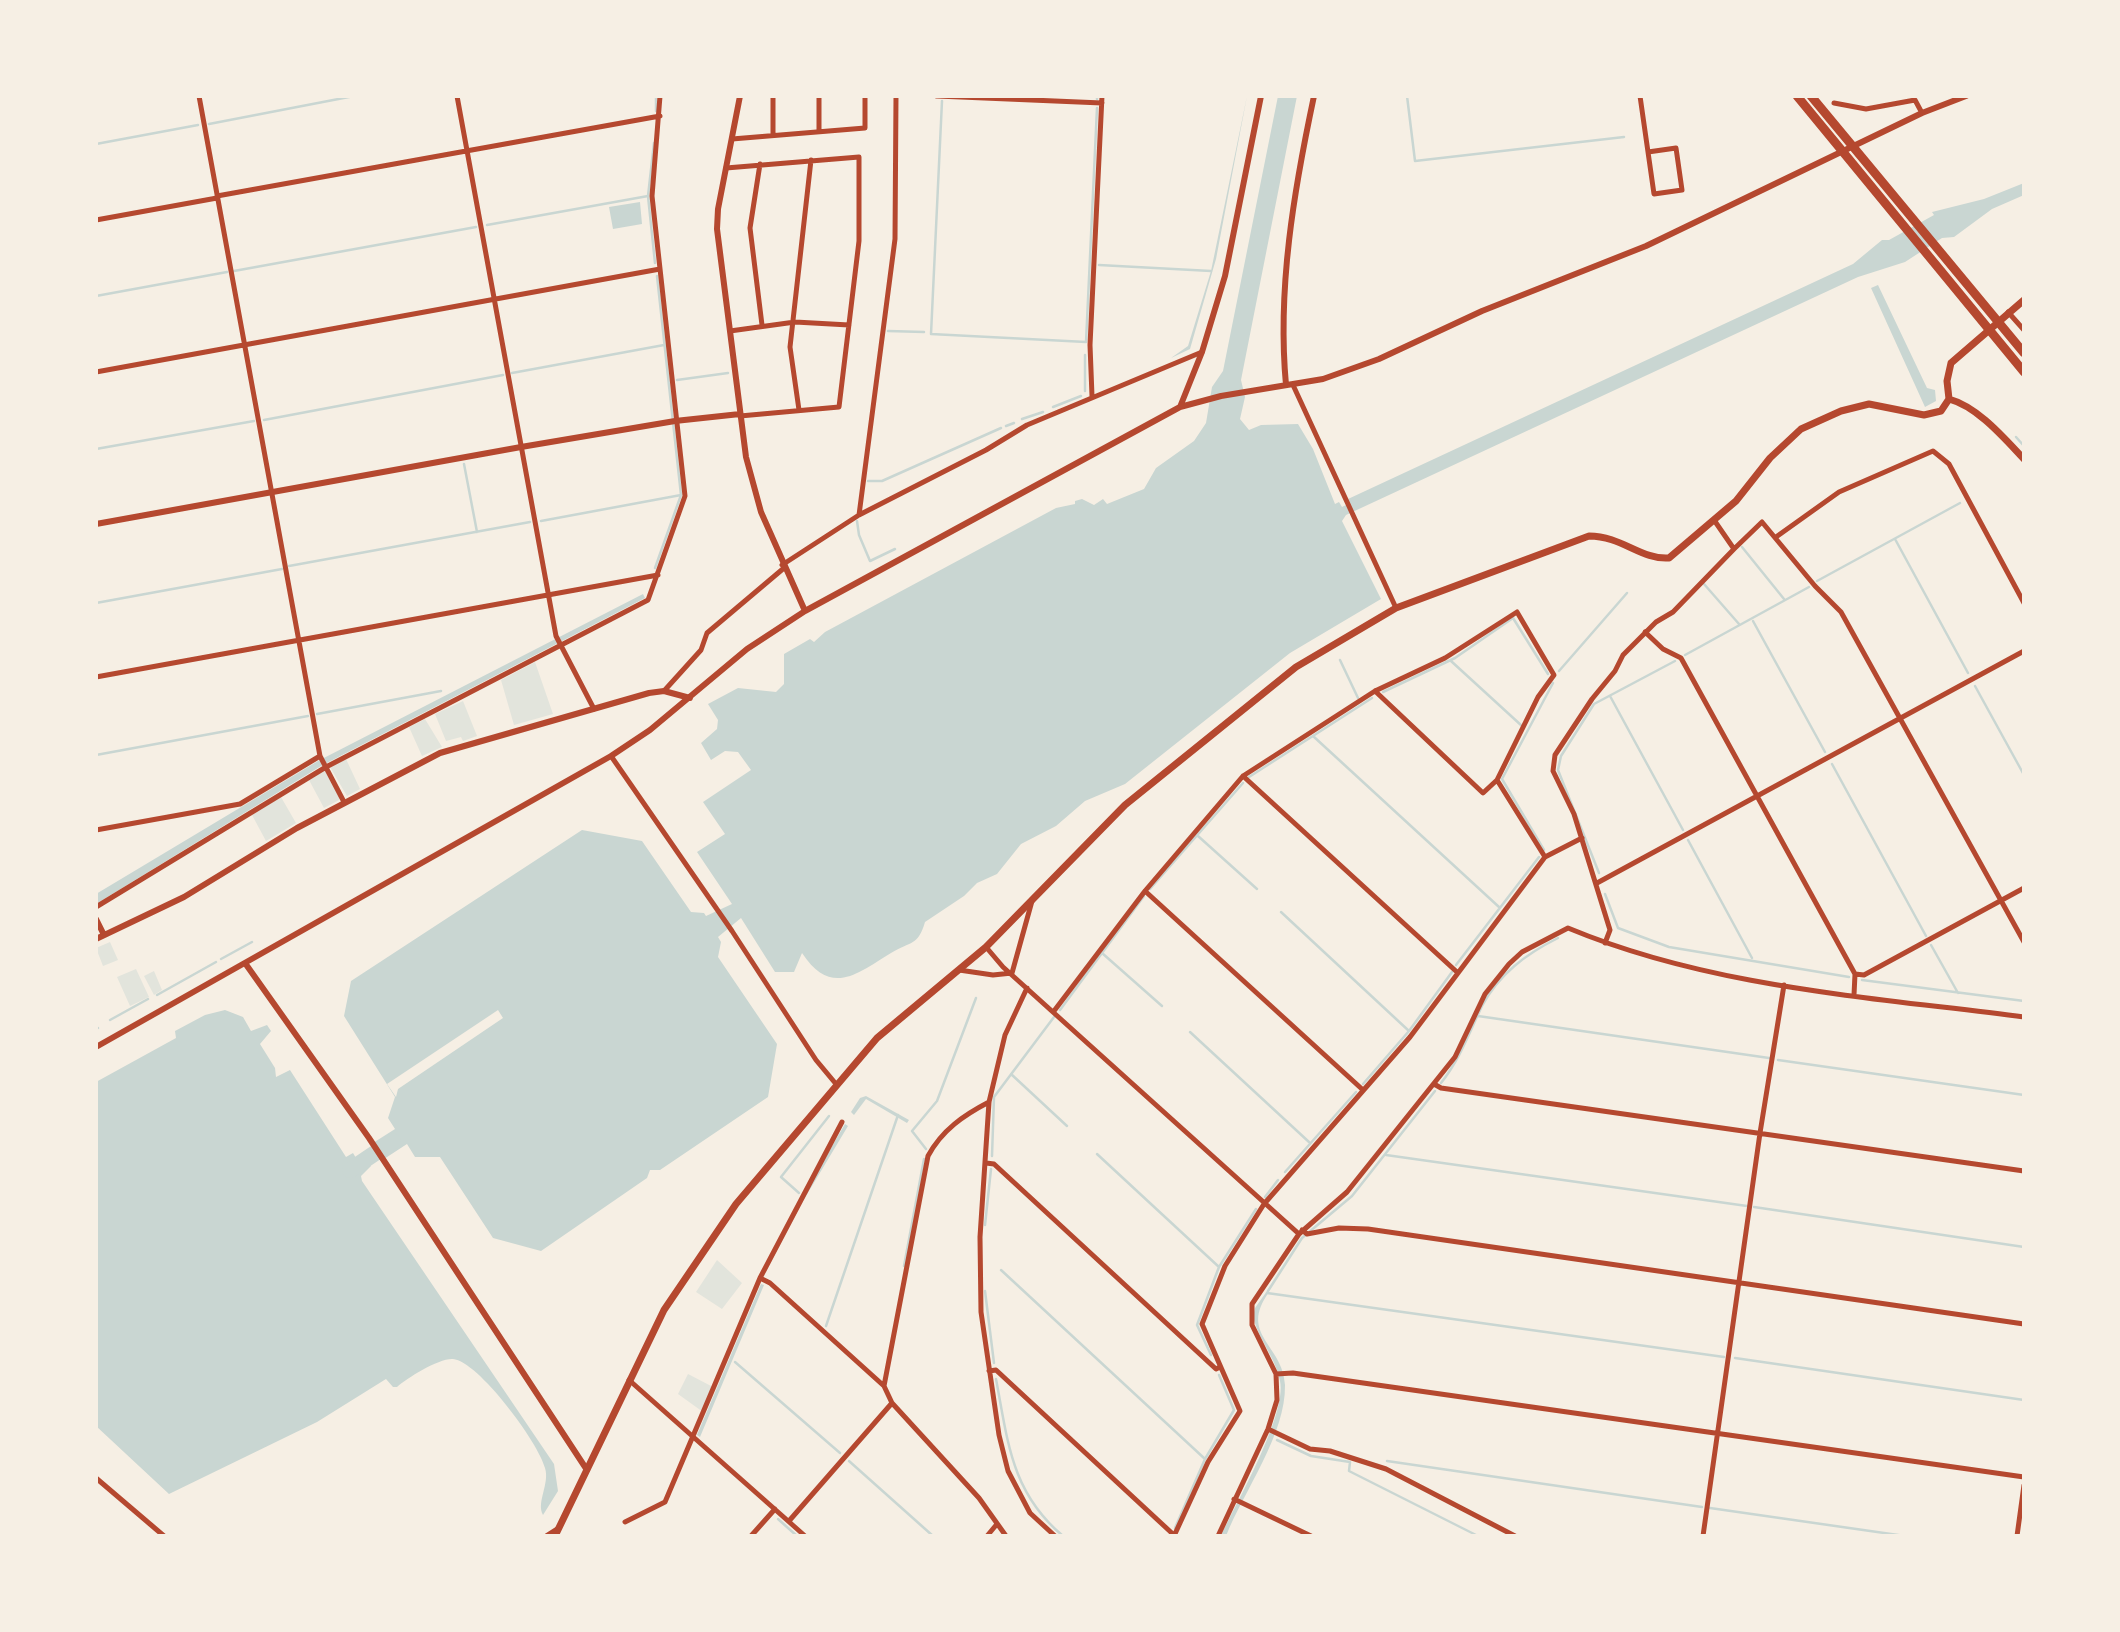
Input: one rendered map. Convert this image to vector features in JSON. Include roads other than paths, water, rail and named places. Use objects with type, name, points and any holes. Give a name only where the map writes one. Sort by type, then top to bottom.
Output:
[{"type":"highway","points":[[1797,96],[2024,372]]},
{"type":"highway","points":[[1811,96],[2024,353]]},
{"type":"main road","points":[[555,1536],[664,1310],[736,1204],[877,1038],[986,947],[1125,805],[1184,761],[1260,694],[1326,646],[1396,608],[1589,537],[1606,536],[1650,556],[1669,558],[1736,501],[1770,458],[1801,429],[1840,411],[1869,404],[1934,414],[1947,406],[1950,399],[1947,381],[1951,363],[2024,300]]},
{"type":"main road","points":[[1950,399],[1987,422],[2024,459]]},
{"type":"street","points":[[199,96],[320,756],[344,802]]},
{"type":"street","points":[[457,96],[556,636],[594,709]]},
{"type":"street","points":[[96,907],[326,767],[648,600],[684,496],[652,196],[660,96]]},
{"type":"street","points":[[740,96],[717,229],[740,415],[752,484],[783,566],[805,611]]},
{"type":"street","points":[[773,96],[773,135]]},
{"type":"street","points":[[819,96],[819,131]]},
{"type":"street","points":[[732,139],[865,128],[865,96]]},
{"type":"street","points":[[859,515],[895,239],[896,96]]},
{"type":"street","points":[[937,96],[1102,100],[1090,345],[1092,396]]},
{"type":"street","points":[[1180,407],[1202,352],[1225,276],[1261,96]]},
{"type":"street","points":[[1314,96],[1284,283],[1282,351],[1289,385],[1396,608]]},
{"type":"street","points":[[1640,96],[1648,152],[1654,194],[1682,190],[1676,148],[1648,152]]},
{"type":"street","points":[[1844,96],[1838,104],[1866,108],[1915,100],[1922,113]]},
{"type":"street","points":[[96,1047],[611,756],[690,698],[747,649],[805,611],[1180,407],[1202,400],[1343,373],[1379,359],[1482,311],[1646,246],[1922,113],[1965,96]]},
{"type":"street","points":[[96,220],[660,116]]},
{"type":"street","points":[[96,524],[674,421],[839,407],[859,241],[859,157],[726,168]]},
{"type":"street","points":[[799,411],[790,347],[795,322],[811,160]]},
{"type":"street","points":[[760,164],[750,228],[762,325]]},
{"type":"street","points":[[96,372],[660,269]]},
{"type":"street","points":[[2008,312],[2024,330]]},
{"type":"street","points":[[730,331],[795,322],[849,324]]},
{"type":"street","points":[[664,691],[701,650],[707,633],[783,566],[859,515],[986,450],[1027,425],[1202,352]]},
{"type":"street","points":[[1776,537],[1839,492],[1933,451],[1949,464],[2024,603]]},
{"type":"street","points":[[1714,520],[1734,549]]},
{"type":"street","points":[[1605,943],[1610,930],[1582,838],[1553,771],[1555,755],[1592,699],[1615,671],[1619,660],[1645,632],[1673,612],[1762,522],[1815,586],[1841,612],[2024,942]]},
{"type":"street","points":[[96,677],[658,575]]},
{"type":"street","points":[[1054,1012],[1145,891],[1243,776],[1376,691],[1445,658],[1517,612],[1554,675],[1538,698],[1497,780],[1483,793],[1376,691]]},
{"type":"street","points":[[1645,632],[1663,649],[1681,658],[1855,974],[1854,995]]},
{"type":"street","points":[[1597,883],[2024,652]]},
{"type":"street","points":[[96,939],[184,897],[344,802],[440,753],[664,691],[690,698]]},
{"type":"street","points":[[96,830],[240,804],[320,756]]},
{"type":"street","points":[[611,756],[718,910],[816,1060],[836,1084]]},
{"type":"street","points":[[1243,776],[1458,973]]},
{"type":"street","points":[[1497,780],[1545,857]]},
{"type":"street","points":[[989,1371],[996,1370],[1175,1536],[1208,1462],[1240,1411],[1202,1324],[1225,1266],[1264,1204],[1410,1037],[1545,857],[1582,838]]},
{"type":"street","points":[[1855,974],[1864,975],[2024,888]]},
{"type":"street","points":[[1145,891],[1363,1090]]},
{"type":"street","points":[[1012,973],[1032,901]]},
{"type":"street","points":[[96,919],[104,936]]},
{"type":"street","points":[[1219,1536],[1268,1429],[1278,1400],[1276,1374],[1252,1325],[1250,1311],[1303,1233],[1348,1192],[1455,1057],[1485,994],[1522,952],[1568,928],[1645,958],[1784,985],[2024,1017]]},
{"type":"street","points":[[986,947],[1027,988],[1264,1204],[1303,1233],[1339,1228],[1368,1229],[2024,1324]]},
{"type":"street","points":[[245,963],[369,1138],[587,1470]]},
{"type":"street","points":[[959,970],[993,975],[1012,973]]},
{"type":"street","points":[[1703,1536],[1760,1133],[1784,985]]},
{"type":"street","points":[[1027,988],[1005,1035],[989,1102],[981,1312],[1008,1471],[1030,1513],[1055,1536]]},
{"type":"street","points":[[1434,1084],[1441,1088],[2024,1171]]},
{"type":"street","points":[[884,1386],[928,1156],[936,1141],[955,1123],[989,1102]]},
{"type":"street","points":[[625,1522],[666,1502],[760,1278],[842,1122]]},
{"type":"street","points":[[986,1163],[994,1164],[1216,1369],[1220,1367]]},
{"type":"street","points":[[760,1278],[770,1283],[884,1386],[892,1403],[979,1498],[1006,1536]]},
{"type":"street","points":[[1276,1374],[1717,1432],[2024,1476]]},
{"type":"street","points":[[629,1380],[806,1536]]},
{"type":"street","points":[[789,1521],[892,1403]]},
{"type":"street","points":[[1268,1429],[1310,1448],[1330,1451],[1386,1469],[1515,1536]]},
{"type":"street","points":[[96,1479],[164,1536]]},
{"type":"street","points":[[2017,1536],[2024,1485]]},
{"type":"street","points":[[1237,1500],[1311,1536]]},
{"type":"street","points":[[751,1536],[775,1509]]},
{"type":"street","points":[[987,1536],[997,1524]]},
{"type":"street","points":[[546,1536],[560,1528]]},
{"type":"waterway","points":[[209,124],[354,96]]},
{"type":"waterway","points":[[656,96],[656,111]]},
{"type":"waterway","points":[[1407,96],[1415,161],[1624,137]]},
{"type":"waterway","points":[[942,101],[931,334],[1086,342],[1097,108]]},
{"type":"waterway","points":[[96,144],[198,125]]},
{"type":"waterway","points":[[654,143],[648,196],[655,263]]},
{"type":"waterway","points":[[487,225],[648,196]]},
{"type":"waterway","points":[[234,271],[476,227]]},
{"type":"waterway","points":[[1099,265],[1211,271]]},
{"type":"waterway","points":[[96,296],[227,272]]},
{"type":"waterway","points":[[655,568],[681,495],[657,276]]},
{"type":"waterway","points":[[888,331],[924,332]]},
{"type":"waterway","points":[[512,373],[664,345]]},
{"type":"waterway","points":[[1085,355],[1085,391]]},
{"type":"waterway","points":[[677,380],[728,373]]},
{"type":"waterway","points":[[264,420],[503,375]]},
{"type":"waterway","points":[[1053,407],[1081,396]]},
{"type":"waterway","points":[[1022,419],[1043,412]]},
{"type":"waterway","points":[[96,449],[254,421]]},
{"type":"waterway","points":[[1006,426],[1014,423]]},
{"type":"waterway","points":[[868,481],[882,481],[1001,428]]},
{"type":"waterway","points":[[2016,437],[2024,446]]},
{"type":"waterway","points":[[464,464],[477,532]]},
{"type":"waterway","points":[[541,521],[681,495]]},
{"type":"waterway","points":[[1817,581],[1960,503]]},
{"type":"waterway","points":[[857,521],[859,535],[870,561],[895,549]]},
{"type":"waterway","points":[[289,566],[530,522]]},
{"type":"waterway","points":[[1895,539],[1968,673]]},
{"type":"waterway","points":[[1742,547],[1784,599]]},
{"type":"waterway","points":[[96,603],[282,569]]},
{"type":"waterway","points":[[1704,584],[1739,624]]},
{"type":"waterway","points":[[1685,655],[1809,587]]},
{"type":"waterway","points":[[1559,671],[1627,593]]},
{"type":"waterway","points":[[1383,692],[1455,658],[1513,618],[1548,674]]},
{"type":"waterway","points":[[1753,621],[1825,752]]},
{"type":"waterway","points":[[1340,660],[1358,698]]},
{"type":"waterway","points":[[1451,661],[1522,726]]},
{"type":"waterway","points":[[1599,873],[1558,770],[1561,756],[1594,704],[1675,661]]},
{"type":"waterway","points":[[1544,850],[1502,779],[1553,683]]},
{"type":"waterway","points":[[1975,686],[2024,775]]},
{"type":"waterway","points":[[317,714],[441,691]]},
{"type":"waterway","points":[[1610,696],[1683,830]]},
{"type":"waterway","points":[[1249,777],[1372,698]]},
{"type":"waterway","points":[[96,755],[308,716]]},
{"type":"waterway","points":[[1313,736],[1499,907]]},
{"type":"waterway","points":[[1832,764],[1926,936]]},
{"type":"waterway","points":[[1150,889],[1243,783]]},
{"type":"waterway","points":[[1198,836],[1257,889]]},
{"type":"waterway","points":[[1688,840],[1752,958]]},
{"type":"waterway","points":[[1456,965],[1539,857]]},
{"type":"waterway","points":[[1605,894],[1618,928],[1669,947],[1849,977]]},
{"type":"waterway","points":[[1060,1010],[1144,896]]},
{"type":"waterway","points":[[1281,912],[1409,1031]]},
{"type":"waterway","points":[[1441,1083],[1459,1055],[1482,1006],[1497,984],[1524,958],[1558,938]]},
{"type":"waterway","points":[[221,959],[252,942]]},
{"type":"waterway","points":[[1931,945],[1958,993]]},
{"type":"waterway","points":[[1102,953],[1162,1006]]},
{"type":"waterway","points":[[157,995],[216,962]]},
{"type":"waterway","points":[[1363,1084],[1409,1031],[1452,972]]},
{"type":"waterway","points":[[1862,980],[2024,1001]]},
{"type":"waterway","points":[[926,1149],[912,1131],[937,1101],[976,998]]},
{"type":"waterway","points":[[110,1020],[148,999]]},
{"type":"waterway","points":[[1478,1016],[1769,1058]]},
{"type":"waterway","points":[[992,1156],[994,1097],[1054,1017]]},
{"type":"waterway","points":[[1190,1032],[1309,1142]]},
{"type":"waterway","points":[[1778,1060],[2024,1095]]},
{"type":"waterway","points":[[1011,1074],[1067,1126]]},
{"type":"waterway","points":[[1268,1291],[1302,1238],[1352,1196],[1435,1091]]},
{"type":"waterway","points":[[1285,1172],[1356,1092]]},
{"type":"waterway","points":[[826,1326],[898,1115]]},
{"type":"waterway","points":[[799,1193],[781,1177],[829,1116]]},
{"type":"waterway","points":[[350,1170],[393,1141]]},
{"type":"waterway","points":[[1097,1154],[1219,1267]]},
{"type":"waterway","points":[[1386,1155],[1747,1206]]},
{"type":"waterway","points":[[904,1266],[924,1159]]},
{"type":"waterway","points":[[985,1225],[991,1169]]},
{"type":"waterway","points":[[1265,1197],[1278,1180]]},
{"type":"waterway","points":[[1754,1207],[2024,1247]]},
{"type":"waterway","points":[[1211,1355],[1197,1325],[1219,1267],[1256,1209]]},
{"type":"waterway","points":[[1001,1270],[1205,1459]]},
{"type":"waterway","points":[[985,1291],[994,1363]]},
{"type":"waterway","points":[[1267,1293],[1724,1357]]},
{"type":"waterway","points":[[1735,1358],[2024,1400]]},
{"type":"waterway","points":[[735,1362],[840,1453]]},
{"type":"waterway","points":[[1175,1528],[1205,1459],[1234,1410],[1219,1375]]},
{"type":"waterway","points":[[996,1379],[1009,1445],[1022,1484],[1032,1502],[1063,1536]]},
{"type":"waterway","points":[[1277,1440],[1311,1456],[1350,1462],[1349,1471],[1478,1536]]},
{"type":"waterway","points":[[849,1461],[933,1536]]},
{"type":"waterway","points":[[1387,1461],[1702,1507]]},
{"type":"waterway","points":[[1710,1508],[1905,1536]]},
{"type":"waterway","points":[[778,1519],[797,1536]]}]
